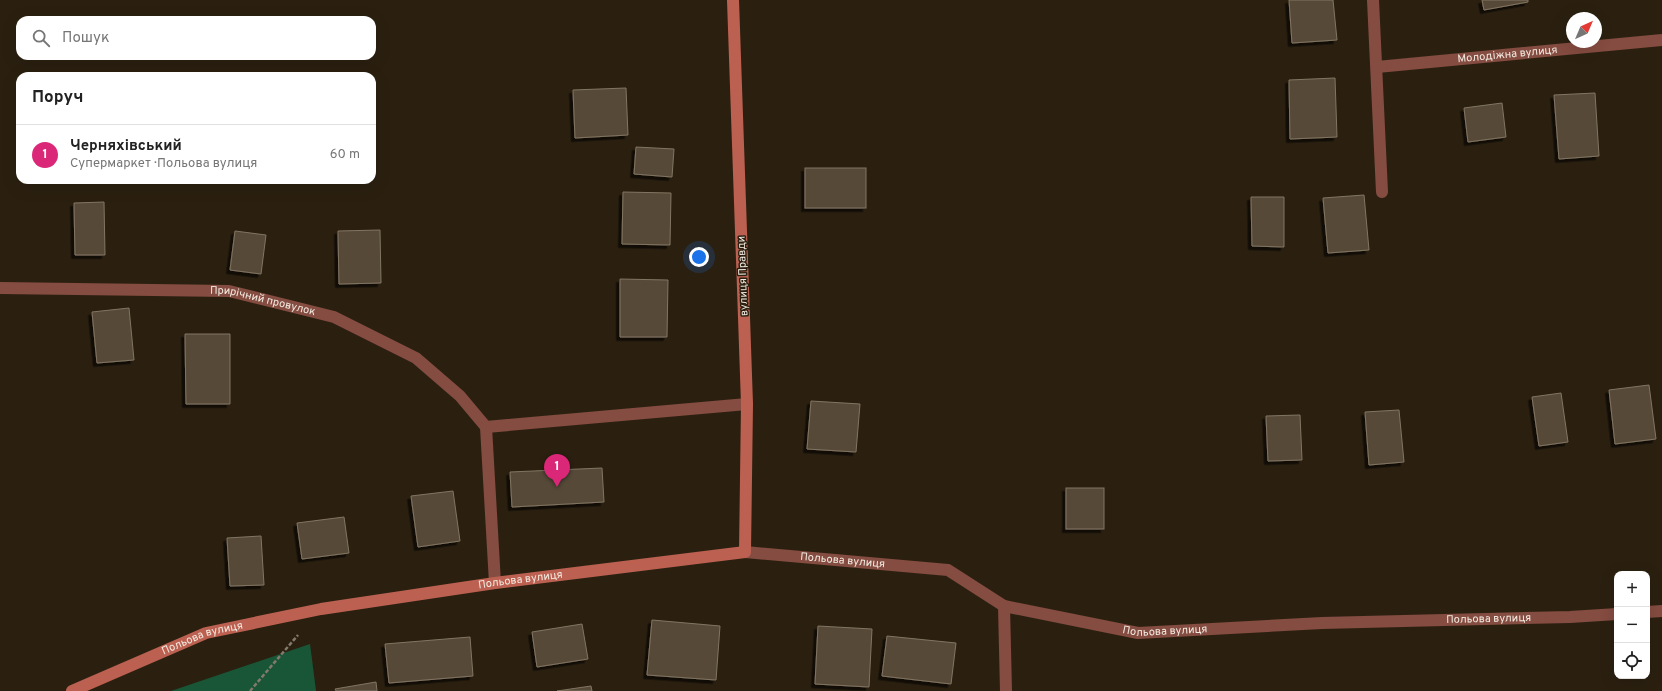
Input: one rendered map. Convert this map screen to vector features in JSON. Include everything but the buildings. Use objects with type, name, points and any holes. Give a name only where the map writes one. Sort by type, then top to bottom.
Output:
[{"type":"street","name":"вулиця Правди","points":[[733,0],[747,404],[745,552]]},
{"type":"street","points":[[1373,0],[1382,192]]},
{"type":"street","name":"Молодіжна вулиця","points":[[1377,67],[1662,40]]},
{"type":"street","name":"Прирічний провулок","points":[[0,288],[229,291],[334,317],[416,358],[460,396],[486,427]]},
{"type":"street","points":[[495,583],[486,427],[747,404]]},
{"type":"street","name":"Польова вулиця","points":[[72,691],[206,634],[321,609],[495,583],[745,552],[948,570],[1004,606],[1138,633],[1322,623],[1570,617],[1614,614]]},
{"type":"street","points":[[1004,606],[1006,691]]},
{"type":"street","points":[[1650,612],[1662,611]]},
{"type":"path","points":[[250,691],[321,609]]},
{"type":"green space","points":[[310,644],[316,691],[171,691]]},
{"type":"place","name":"Черняхівський","points":[[557,487]]}]
